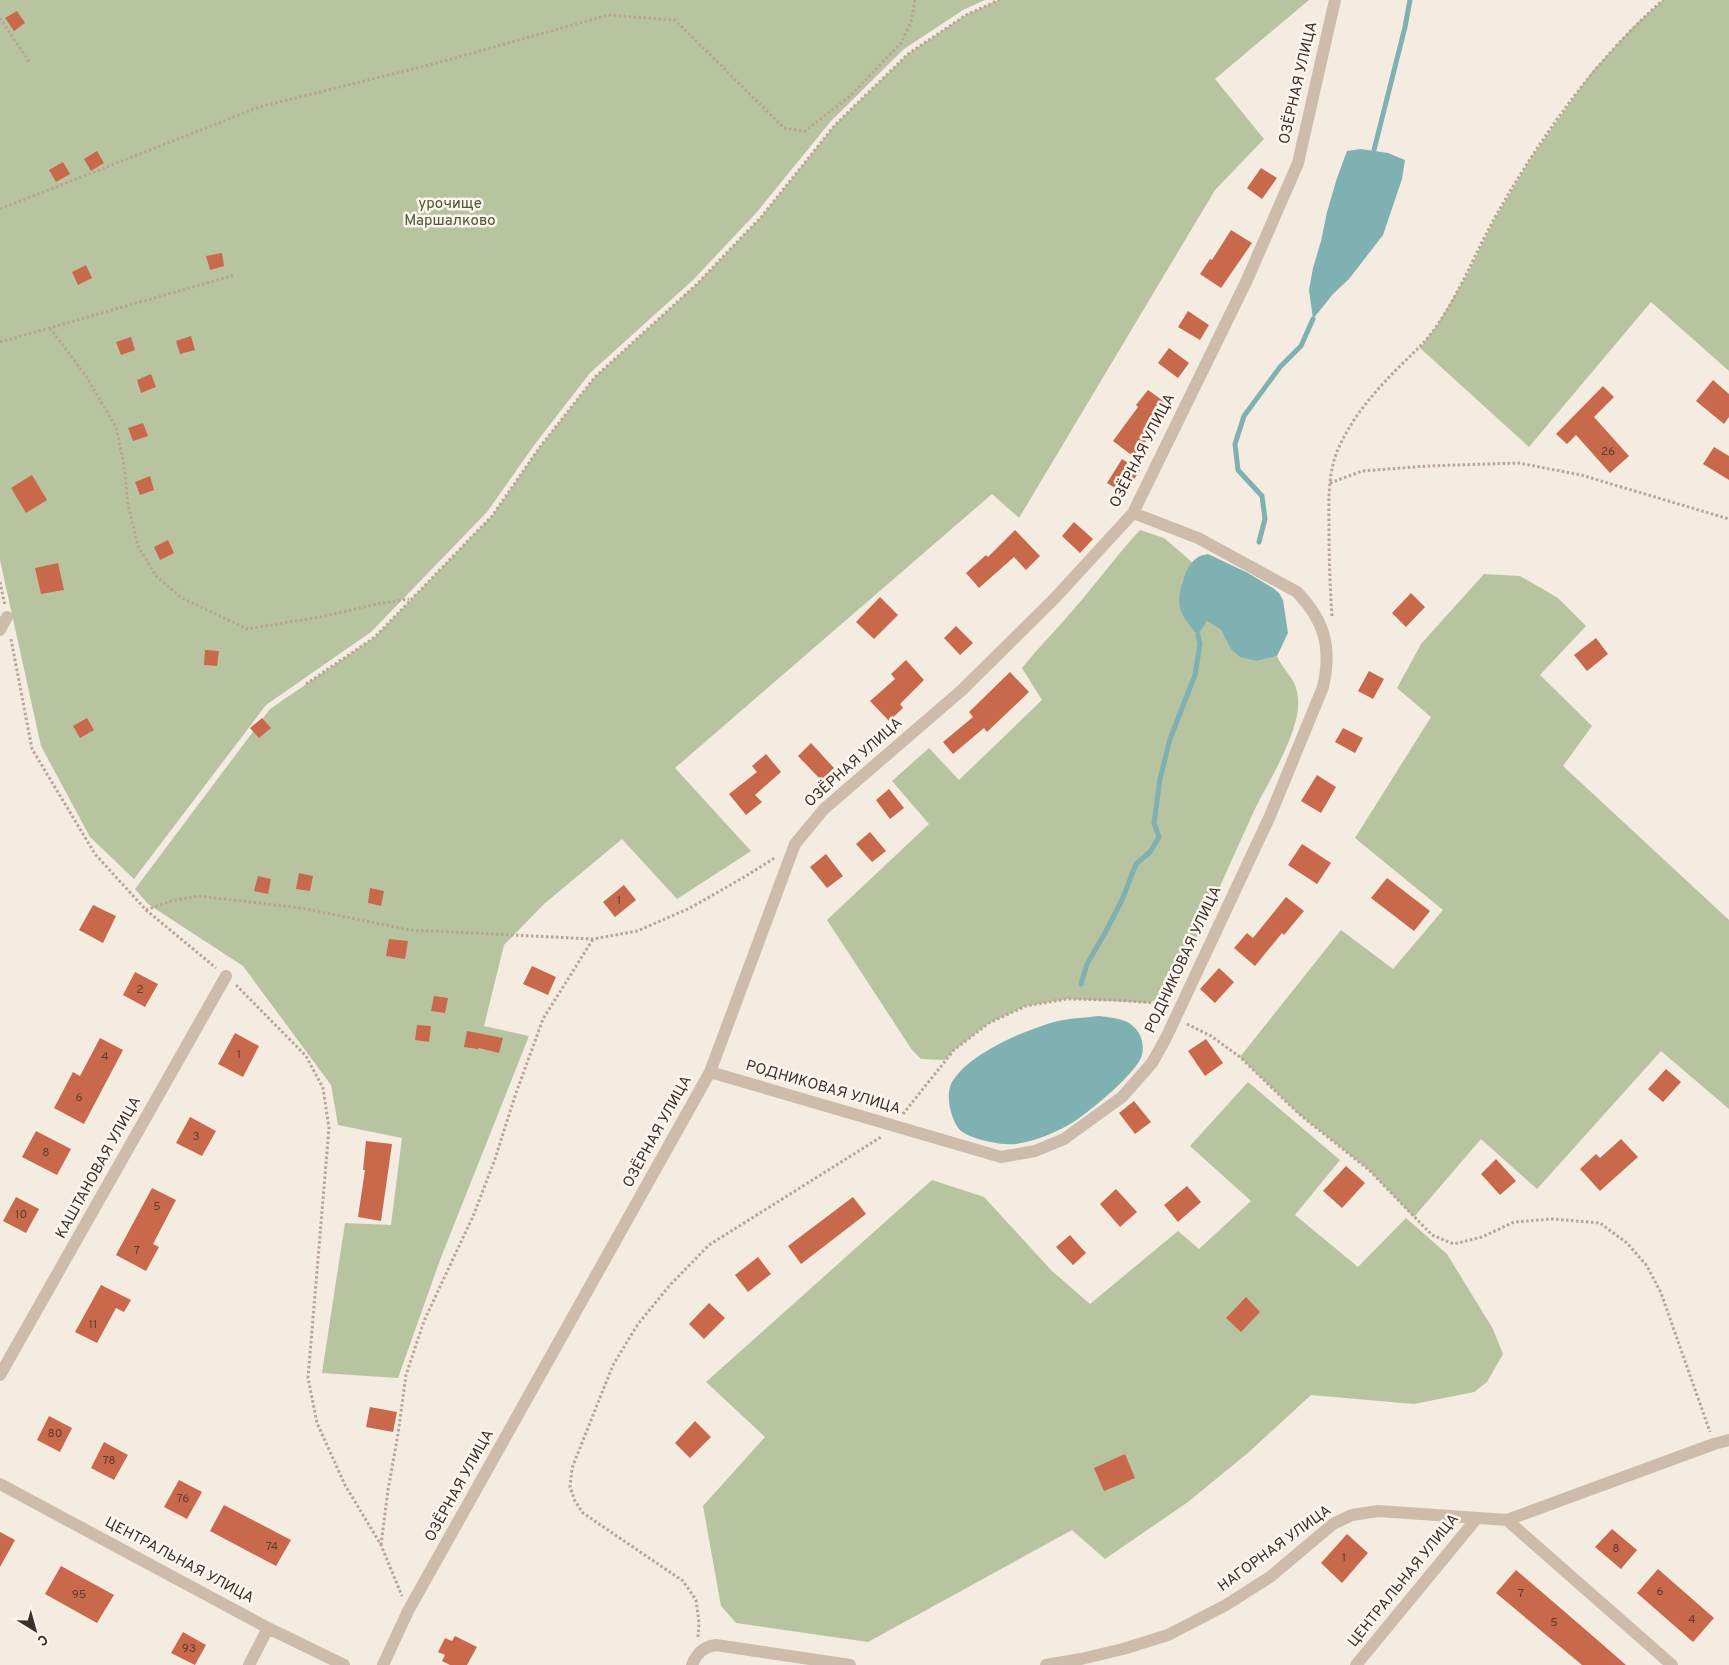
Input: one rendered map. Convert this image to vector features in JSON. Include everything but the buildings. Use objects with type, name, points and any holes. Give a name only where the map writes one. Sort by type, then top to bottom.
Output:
[{"type":"street","name":"ОЗЁРНАЯ УЛИЦА","points":[[383,1665],[408,1611],[710,1072],[795,844],[824,809],[962,690],[1055,598],[1133,513],[1246,280],[1298,164],[1335,0]]},
{"type":"street","name":"РОДНИКОВАЯ УЛИЦА","points":[[710,1072],[1001,1157],[1035,1151],[1064,1139],[1122,1097],[1152,1063],[1166,1038],[1270,816],[1323,687],[1328,654],[1324,634],[1317,616],[1298,592],[1198,538],[1133,513]]},
{"type":"street","points":[[0,630],[7,617]]},
{"type":"street","name":"КАШТАНОВАЯ УЛИЦА","points":[[0,1376],[226,976]]},
{"type":"street","name":"НАГОРНАЯ УЛИЦА","points":[[1046,1665],[1123,1649],[1168,1635],[1226,1605],[1270,1577],[1334,1524],[1352,1515],[1378,1511],[1507,1520],[1729,1440]]},
{"type":"street","name":"ЦЕНТРАЛЬНАЯ УЛИЦА","points":[[0,1484],[268,1628],[344,1665]]},
{"type":"street","name":"ЦЕНТРАЛЬНАЯ УЛИЦА","points":[[1356,1665],[1477,1518]]},
{"type":"street","points":[[1507,1520],[1672,1665]]},
{"type":"street","points":[[249,1665],[268,1628]]},
{"type":"street","points":[[694,1661],[700,1650],[716,1645],[850,1665]]},
{"type":"path","points":[[0,210],[259,107],[437,63],[608,15],[675,20],[784,128],[805,130],[849,97],[901,43],[911,22],[915,0]]},
{"type":"path","points":[[306,684],[375,637],[492,516],[540,447],[594,377],[704,278],[762,216],[835,125],[908,54],[966,15],[999,0]]},
{"type":"path","points":[[1332,623],[1329,483],[1338,448],[1362,407],[1401,365],[1420,348],[1436,327],[1468,273],[1493,222],[1531,158],[1591,72],[1634,26],[1663,0]]},
{"type":"path","points":[[0,18],[30,63]]},
{"type":"path","points":[[0,342],[235,275]]},
{"type":"path","points":[[50,328],[86,376],[116,427],[124,465],[128,505],[138,546],[156,576],[182,598],[247,629],[410,599]]},
{"type":"path","points":[[1329,483],[1362,472],[1428,466],[1519,463],[1581,475],[1729,519]]},
{"type":"path","points":[[0,582],[32,749],[95,854],[146,910],[226,976],[306,1056],[323,1088],[329,1128],[308,1378],[317,1423],[344,1485],[381,1546],[408,1611]]},
{"type":"path","points":[[146,910],[171,901],[198,896],[302,908],[410,930],[593,939],[636,931],[690,908],[746,876],[795,844]]},
{"type":"path","points":[[381,1546],[406,1375],[424,1321],[474,1214],[495,1160],[515,1096],[543,1019],[593,939]]},
{"type":"path","points":[[694,1661],[699,1623],[696,1600],[683,1581],[583,1513],[575,1501],[570,1486],[572,1468],[613,1365],[638,1324],[670,1285],[709,1245],[877,1141],[893,1125],[954,1050],[989,1023],[1026,1006],[1067,999],[1116,1000],[1180,1005]]},
{"type":"path","points":[[1175,1017],[1211,1036],[1240,1057],[1299,1114],[1369,1170],[1432,1235],[1454,1244],[1482,1237],[1514,1222],[1553,1219],[1600,1222],[1627,1243],[1647,1266],[1661,1292],[1714,1444]]},
{"type":"green space","name":"урочище Маршалково","points":[[0,0],[985,0],[963,10],[904,49],[831,121],[757,212],[693,280],[590,373],[535,444],[487,512],[371,632],[266,705],[134,879],[90,837],[41,746],[0,560]]},
{"type":"green space","points":[[999,0],[1309,0],[1215,79],[1264,139],[1215,190],[1019,518],[992,494],[675,768],[751,851],[677,899],[622,839],[544,904],[504,945],[484,1026],[529,1036],[440,1260],[398,1378],[322,1373],[345,1223],[391,1225],[402,1138],[338,1125],[331,1085],[243,966],[148,904],[135,889],[270,709],[375,637],[492,516],[540,447],[595,377],[697,284],[762,216],[835,125],[908,54],[966,15]]},
{"type":"green space","points":[[1663,0],[1729,0],[1729,371],[1651,302],[1529,447],[1420,348],[1436,327],[1468,273],[1493,222],[1531,158],[1591,73],[1634,26]]},
{"type":"green space","points":[[1140,530],[1164,538],[1192,562],[1182,582],[1198,634],[1207,621],[1221,630],[1230,648],[1257,661],[1277,656],[1293,681],[1298,699],[1298,712],[1289,741],[1254,811],[1174,987],[1150,1003],[1067,999],[1026,1006],[989,1023],[954,1050],[945,1060],[921,1059],[912,1050],[827,920],[929,824],[892,781],[929,748],[959,780],[1042,700],[1022,668]]},
{"type":"green space","points":[[1484,574],[1520,576],[1558,598],[1586,626],[1540,675],[1592,726],[1563,766],[1729,920],[1729,1109],[1661,1051],[1537,1189],[1481,1139],[1414,1217],[1369,1170],[1299,1114],[1240,1057],[1341,930],[1393,969],[1443,910],[1355,838],[1431,717],[1397,688],[1421,644]]},
{"type":"green space","points":[[1248,1082],[1340,1160],[1295,1215],[1358,1267],[1406,1218],[1447,1254],[1493,1329],[1503,1354],[1487,1382],[1474,1392],[1414,1404],[1311,1395],[1249,1452],[1188,1502],[1105,1559],[1072,1530],[868,1642],[736,1623],[721,1606],[703,1506],[765,1437],[706,1382],[932,1180],[984,1197],[1052,1271],[1090,1304],[1178,1231],[1199,1249],[1251,1201],[1190,1146]]},
{"type":"water","points":[[1361,149],[1388,153],[1405,160],[1402,179],[1383,235],[1349,279],[1333,294],[1313,319],[1309,290],[1327,212],[1347,151]]},
{"type":"water","points":[[1208,554],[1248,573],[1279,593],[1283,600],[1288,633],[1277,656],[1257,661],[1240,657],[1230,648],[1221,630],[1207,621],[1198,635],[1185,619],[1179,602],[1183,581],[1193,562],[1199,556]]},
{"type":"water","points":[[1099,1016],[1119,1019],[1134,1027],[1142,1040],[1143,1050],[1139,1062],[1132,1071],[1113,1091],[1091,1109],[1061,1129],[1031,1141],[1016,1144],[986,1141],[970,1136],[959,1129],[949,1104],[949,1091],[954,1079],[973,1060],[999,1044],[1042,1026],[1065,1020]]},
{"type":"waterway","points":[[1374,150],[1410,0]]},
{"type":"waterway","points":[[1259,542],[1265,519],[1262,496],[1238,470],[1235,444],[1244,416],[1280,367],[1301,346],[1313,319]]},
{"type":"waterway","points":[[1081,984],[1087,964],[1122,900],[1136,864],[1150,852],[1159,837],[1154,823],[1160,779],[1170,739],[1195,675],[1200,644],[1198,635]]}]
